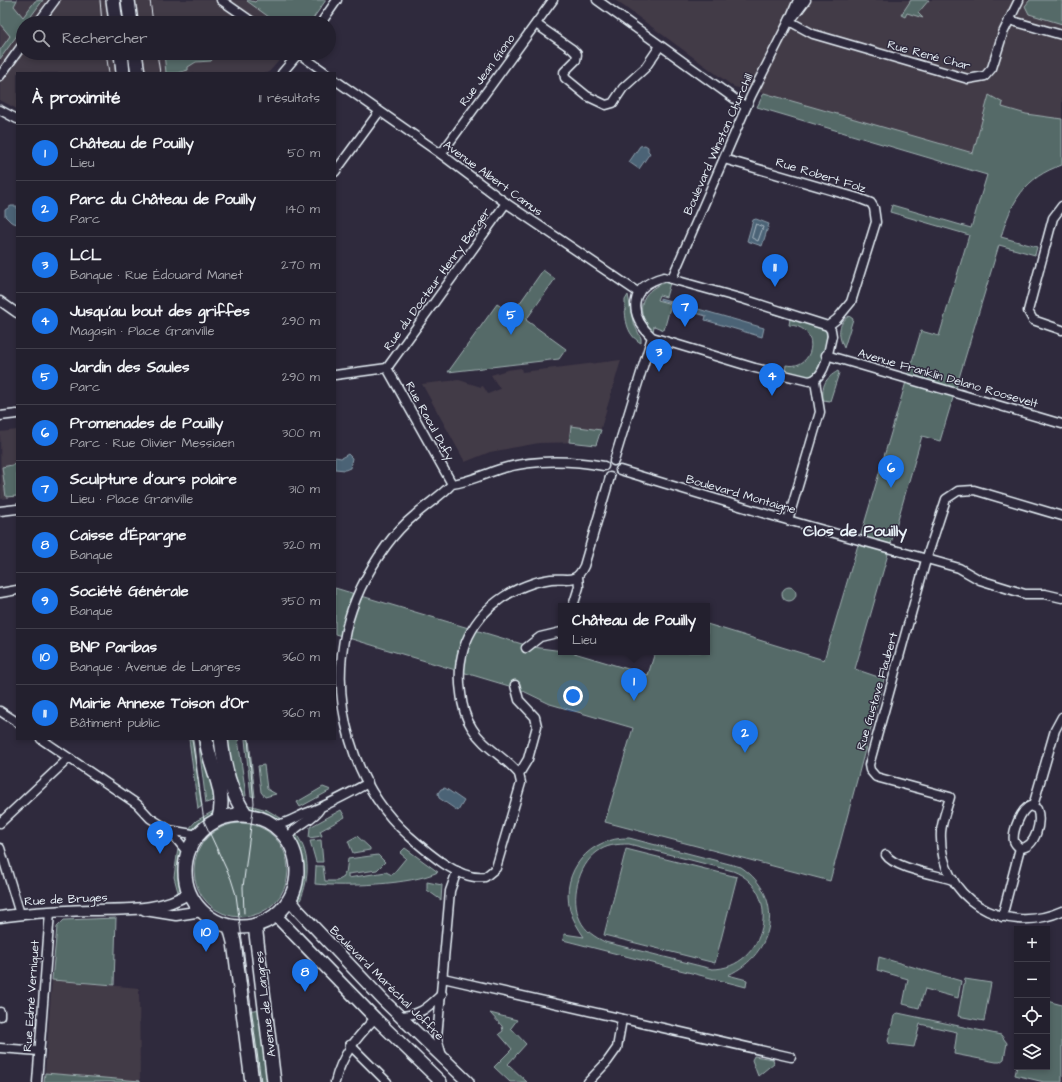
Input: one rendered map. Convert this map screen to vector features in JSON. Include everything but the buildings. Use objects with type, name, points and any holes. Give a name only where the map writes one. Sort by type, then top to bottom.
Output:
[{"type":"main road","points":[[112,0],[115,16]]},
{"type":"main road","points":[[128,0],[130,16]]},
{"type":"main road","points":[[122,60],[124,72]]},
{"type":"main road","points":[[136,60],[138,72]]},
{"type":"main road","points":[[206,740],[222,804],[219,818]]},
{"type":"main road","points":[[220,740],[228,778],[238,802],[246,815]]},
{"type":"main road","points":[[235,815],[246,815],[263,818],[275,825],[289,839],[298,868],[297,880],[290,900],[276,916],[255,925],[230,927],[216,922],[202,911],[189,892],[185,864],[188,853],[198,835],[206,826],[219,818],[235,815]]},
{"type":"main road","name":"Boulevard Maréchal Joffre","points":[[290,900],[388,1004],[468,1082]]},
{"type":"main road","points":[[276,916],[375,1018],[441,1082]]},
{"type":"main road","name":"Avenue de Langres","points":[[255,925],[274,1082]]},
{"type":"main road","name":"Avenue de Langres","points":[[230,927],[234,942],[252,1082]]},
{"type":"main road","points":[[375,1018],[388,1004]]},
{"type":"street","points":[[43,16],[55,0]]},
{"type":"street","points":[[221,0],[244,16]]},
{"type":"street","points":[[326,16],[337,0]]},
{"type":"street","name":"Rue Jean Giono","points":[[441,154],[553,0]]},
{"type":"street","points":[[597,0],[746,108]]},
{"type":"street","name":"Boulevard Winston Churchill","points":[[672,278],[746,108],[789,22],[798,0]]},
{"type":"street","name":"Boulevard Winston Churchill","points":[[789,22],[806,0]]},
{"type":"street","name":"Rue René Char","points":[[789,22],[813,34],[960,77],[974,79],[985,76],[992,68],[1009,20],[1019,0]]},
{"type":"street","points":[[1009,20],[1062,35]]},
{"type":"street","points":[[536,24],[577,54],[576,60],[564,72],[565,78],[587,96],[606,105],[613,103],[623,88],[645,68],[660,46]]},
{"type":"street","points":[[0,76],[16,54]]},
{"type":"street","points":[[283,72],[293,60]]},
{"type":"street","points":[[308,60],[325,72]]},
{"type":"street","name":"Avenue Albert Camus","points":[[336,81],[441,154],[506,203],[639,293]]},
{"type":"street","points":[[0,110],[16,118]]},
{"type":"street","points":[[336,171],[379,112]]},
{"type":"street","name":"Rue Robert Folz","points":[[724,159],[871,203],[874,208],[876,222],[852,302],[838,319],[828,326]]},
{"type":"street","name":"Rue du Docteur Henry Berger","points":[[388,368],[506,203]]},
{"type":"street","points":[[1062,206],[1053,218],[1028,311],[1033,320],[1062,330]]},
{"type":"street","points":[[664,277],[672,278],[828,326],[831,330],[832,336],[821,376],[815,381],[809,381],[755,368],[652,337],[641,327],[637,318],[636,307],[639,293],[644,286],[657,279],[664,277]]},
{"type":"street","points":[[0,301],[16,313]]},
{"type":"street","points":[[614,462],[652,337]]},
{"type":"street","name":"Avenue Franklin Delano Roosevelt","points":[[826,355],[1062,424]]},
{"type":"street","points":[[336,375],[388,368]]},
{"type":"street","name":"Rue Raoul Dufy","points":[[388,368],[452,484]]},
{"type":"street","points":[[788,520],[820,412],[815,381]]},
{"type":"street","points":[[0,416],[16,414]]},
{"type":"street","points":[[604,466],[562,461],[524,464],[501,468],[469,480],[452,484],[442,495],[414,516],[387,544],[362,585],[350,616],[340,670],[342,696],[349,734],[368,783],[379,802],[404,831],[422,847],[457,871],[468,876],[485,877],[496,868],[521,783],[519,774],[481,742],[465,716],[459,685],[462,651],[472,630],[483,614],[507,593],[536,582],[552,579],[572,579],[578,576],[584,566],[610,477]]},
{"type":"street","points":[[608,462],[614,462],[618,465],[620,470],[615,476],[610,477],[604,472],[604,466],[608,462]]},
{"type":"street","name":"Boulevard Montaigne","points":[[620,470],[963,570],[980,580],[1025,594],[1045,594],[1062,598]]},
{"type":"street","points":[[926,560],[944,503],[948,497],[958,491],[974,490],[1062,516]]},
{"type":"street","points":[[0,511],[16,509]]},
{"type":"street","name":"Rue Gustave Flaubert","points":[[926,560],[870,759],[870,770],[876,777],[950,797],[941,832],[942,848],[946,866],[953,880]]},
{"type":"street","points":[[574,603],[579,588],[578,576]]},
{"type":"street","points":[[0,593],[16,590]]},
{"type":"street","points":[[526,648],[540,637],[558,633]]},
{"type":"street","points":[[515,685],[519,700],[535,717],[537,726],[528,759],[519,774]]},
{"type":"street","points":[[0,711],[16,721]]},
{"type":"street","points":[[1033,806],[1055,730],[1062,717]]},
{"type":"street","points":[[42,740],[136,804],[150,818],[169,830],[188,853]]},
{"type":"street","points":[[0,823],[69,758]]},
{"type":"street","points":[[275,825],[289,822],[310,812],[319,810],[368,783]]},
{"type":"street","points":[[1020,848],[1027,847],[1033,841],[1040,817],[1037,809],[1033,806]]},
{"type":"street","points":[[1020,848],[1016,845],[1014,838],[1020,818],[1024,809],[1033,806]]},
{"type":"street","points":[[289,839],[295,829],[315,816],[319,810]]},
{"type":"street","points":[[169,830],[198,835]]},
{"type":"street","points":[[0,848],[20,914]]},
{"type":"street","points":[[1002,917],[1020,848]]},
{"type":"street","points":[[886,855],[888,859],[897,864],[953,880],[962,893],[974,904],[988,912],[1002,917],[1025,920],[1040,918],[1062,911]]},
{"type":"street","points":[[443,1058],[438,1043],[450,891],[457,871]]},
{"type":"street","name":"Rue de Bruges","points":[[0,917],[20,914],[150,907],[176,901],[189,892]]},
{"type":"street","name":"Rue de Bruges","points":[[133,908],[176,915],[202,911]]},
{"type":"street","name":"Rue Edmé Verniquet","points":[[37,1082],[50,912]]},
{"type":"street","points":[[443,978],[791,1057]]},
{"type":"street","points":[[400,1016],[411,1016],[424,1011],[442,994]]},
{"type":"street","points":[[335,1082],[339,1067],[350,1045],[375,1018]]},
{"type":"street","points":[[588,1082],[607,1062],[617,1048],[622,1019]]},
{"type":"street","points":[[350,1045],[387,1082]]},
{"type":"street","points":[[0,1048],[39,1051]]},
{"type":"shaded area","points":[[0,0],[323,0],[311,16],[16,16],[16,60],[280,60],[269,72],[16,72],[16,108],[0,100]]},
{"type":"shaded area","points":[[615,0],[1062,0],[1062,119],[1026,114],[1002,107],[989,96],[973,153],[764,93],[734,87]]},
{"type":"shaded area","points":[[621,360],[596,445],[584,442],[539,443],[490,452],[465,462],[422,384],[459,380],[481,387],[483,386],[488,394],[500,389],[491,375],[507,370],[521,368],[522,372]]},
{"type":"shaded area","points":[[16,430],[16,497],[1,499],[0,432]]},
{"type":"shaded area","points":[[52,980],[139,988],[140,1081],[45,1073]]},
{"type":"green space","points":[[0,0],[17,0],[14,6],[22,16],[16,16],[16,37],[0,59],[0,50],[10,36],[0,24]]},
{"type":"green space","points":[[43,0],[31,16],[24,16],[35,1]]},
{"type":"green space","points":[[326,0],[315,16],[267,16],[247,1]]},
{"type":"green space","points":[[911,0],[929,0],[918,13],[923,18],[907,13],[905,17],[901,15]]},
{"type":"green space","points":[[1030,0],[1062,0],[1062,24],[1029,14],[1025,6]]},
{"type":"green space","points":[[165,60],[212,60],[196,62],[188,67],[188,70],[181,72],[166,72]]},
{"type":"green space","points":[[764,93],[973,153],[989,95],[1003,103],[1002,107],[1026,114],[1062,119],[1062,165],[1038,176],[1021,192],[1005,224],[1001,237],[1037,247],[1035,255],[999,245],[940,441],[922,436],[855,669],[884,679],[830,881],[605,822],[633,728],[550,704],[519,689],[336,634],[336,588],[532,647],[558,650],[558,655],[581,655],[648,675],[654,655],[710,655],[710,625],[824,660],[921,331],[939,336],[969,235],[890,212],[892,205],[971,228],[987,175],[757,107]]},
{"type":"green space","points":[[543,270],[555,279],[526,320],[566,349],[559,359],[448,372],[497,304],[512,314]]},
{"type":"green space","points":[[666,282],[670,283],[666,297],[659,295],[657,300],[671,304],[664,330],[654,326],[653,332],[643,317],[642,303],[650,291]]},
{"type":"green space","points":[[628,295],[633,322],[641,338],[641,343],[632,335],[627,324],[625,300]]},
{"type":"green space","points":[[774,311],[824,327],[827,338],[824,354],[818,368],[811,377],[785,372],[786,365],[796,365],[803,361],[808,355],[811,348],[810,340],[807,333],[800,327],[789,325],[790,319],[773,314]]},
{"type":"green space","points":[[849,316],[853,319],[844,348],[840,330],[842,323]]},
{"type":"green space","points":[[838,371],[839,373],[830,401],[823,400],[825,383]]},
{"type":"green space","points":[[571,426],[601,430],[596,445],[569,442]]},
{"type":"green space","points":[[16,464],[16,496],[6,497],[2,467]]},
{"type":"green space","points":[[786,587],[792,587],[796,591],[796,597],[792,601],[786,601],[782,597],[782,591]]},
{"type":"green space","points":[[189,740],[193,740],[202,806],[198,809]]},
{"type":"green space","points":[[198,740],[204,740],[218,799],[206,803]]},
{"type":"green space","points":[[225,740],[238,740],[246,796],[237,795]]},
{"type":"green space","points":[[245,740],[249,740],[255,797],[251,796]]},
{"type":"green space","points":[[264,765],[267,789],[276,794],[265,797],[261,792],[258,766]]},
{"type":"green space","points":[[323,787],[331,790],[300,807],[297,802]]},
{"type":"green space","points":[[245,804],[267,810],[284,820],[274,820],[257,814]]},
{"type":"green space","points":[[217,809],[213,817],[205,824],[186,832],[196,821]]},
{"type":"green space","points":[[341,810],[345,817],[320,831],[322,836],[309,838],[310,827]]},
{"type":"green space","points":[[241,823],[259,826],[274,837],[285,852],[288,870],[285,888],[274,903],[259,914],[241,917],[223,914],[208,903],[197,888],[194,870],[197,852],[208,837],[223,826]]},
{"type":"green space","points":[[296,834],[305,851],[307,860],[305,888],[298,905],[297,894],[299,867],[294,844]]},
{"type":"green space","points":[[357,836],[370,848],[370,850],[353,853],[348,841]]},
{"type":"green space","points":[[629,838],[741,867],[755,879],[765,894],[769,909],[769,924],[765,940],[744,966],[728,975],[747,980],[746,987],[563,940],[564,934],[584,937],[570,910],[568,896],[574,870],[581,859],[591,850],[602,843],[615,839]],"holes":[[[629,844],[733,871],[749,881],[759,895],[763,911],[762,928],[756,943],[745,956],[730,966],[712,969],[605,942],[587,930],[580,920],[577,912],[576,893],[581,874],[590,858],[608,846]]]},
{"type":"green space","points":[[321,840],[323,862],[316,862],[310,841]]},
{"type":"green space","points":[[178,848],[184,853],[183,878],[178,892],[174,877]]},
{"type":"green space","points":[[405,848],[438,872],[411,880],[378,884],[315,884],[316,866],[323,866],[325,881],[337,881],[344,877],[344,873],[346,873],[348,859],[378,855],[385,862],[377,870],[348,874],[348,878],[386,872],[392,875],[406,858],[400,853]]},
{"type":"green space","points":[[626,849],[737,877],[715,963],[604,935]]},
{"type":"green space","points":[[427,882],[442,885],[441,900],[427,890]]},
{"type":"green space","points":[[116,918],[114,985],[52,980],[57,927],[64,920]]},
{"type":"green space","points":[[879,957],[961,981],[958,998],[925,989],[919,1008],[903,1004],[908,979],[877,970]]},
{"type":"green space","points":[[965,979],[991,983],[984,1021],[958,1016]]},
{"type":"green space","points":[[1050,1002],[1062,1005],[1062,1082],[1044,1082],[1015,1075],[1016,1070],[1050,1070]]},
{"type":"green space","points":[[262,1009],[271,1082],[254,1082],[245,1011]]},
{"type":"green space","points":[[490,1013],[517,1020],[511,1028],[526,1044],[508,1064],[527,1082],[510,1082],[494,1067],[512,1049],[499,1034],[503,1031],[502,1026]]},
{"type":"green space","points":[[898,1013],[1001,1035],[1007,1043],[1004,1059],[1000,1062],[996,1062],[954,1054],[957,1032],[920,1024],[914,1047],[890,1044],[888,1041],[894,1016]]},
{"type":"green space","points":[[754,1056],[773,1059],[774,1063],[758,1076],[752,1060]]},
{"type":"green space","points":[[45,1073],[140,1081],[140,1082],[44,1082]]},
{"type":"water","points":[[645,145],[648,147],[648,151],[650,153],[639,169],[629,162],[640,146]]},
{"type":"water","points":[[11,206],[16,206],[16,224],[11,222],[5,216],[5,210]]},
{"type":"water","points":[[756,219],[769,224],[762,246],[747,241],[753,220]]},
{"type":"water","points":[[660,298],[764,328],[762,337],[705,320],[706,316],[676,307],[676,304],[660,300]]},
{"type":"water","points":[[348,454],[352,458],[350,468],[345,470],[336,469],[336,457],[341,458]]},
{"type":"water","points":[[445,788],[464,801],[458,811],[439,798],[438,793],[441,789]]},
{"type":"tram line","points":[[100,0],[101,16]]},
{"type":"tram line","points":[[150,0],[152,16]]},
{"type":"tram line","points":[[107,60],[109,72]]},
{"type":"tram line","points":[[158,60],[160,72]]},
{"type":"tram line","points":[[192,740],[204,821],[231,879],[236,895],[261,1082]]},
{"type":"tram line","points":[[244,913],[243,887],[254,803],[248,740]]},
{"type":"place","name":"Mairie Annexe Toison d'Or","points":[[775,287]]},
{"type":"place","name":"Sculpture d'ours polaire","points":[[685,327]]},
{"type":"place","name":"Jardin des Saules","points":[[511,335]]},
{"type":"place","name":"LCL","points":[[659,372]]},
{"type":"place","name":"Jusqu'au bout des griffes","points":[[772,396]]},
{"type":"place","name":"Promenades de Pouilly","points":[[891,488]]},
{"type":"place","name":"Château de Pouilly","points":[[634,701]]},
{"type":"place","name":"Parc du Château de Pouilly","points":[[745,753]]},
{"type":"place","name":"Société Générale","points":[[160,854]]},
{"type":"place","name":"BNP Paribas","points":[[206,952]]},
{"type":"place","name":"Caisse d'Épargne","points":[[305,992]]},
{"type":"district","name":"Clos de Pouilly","points":[[855,530]]}]
